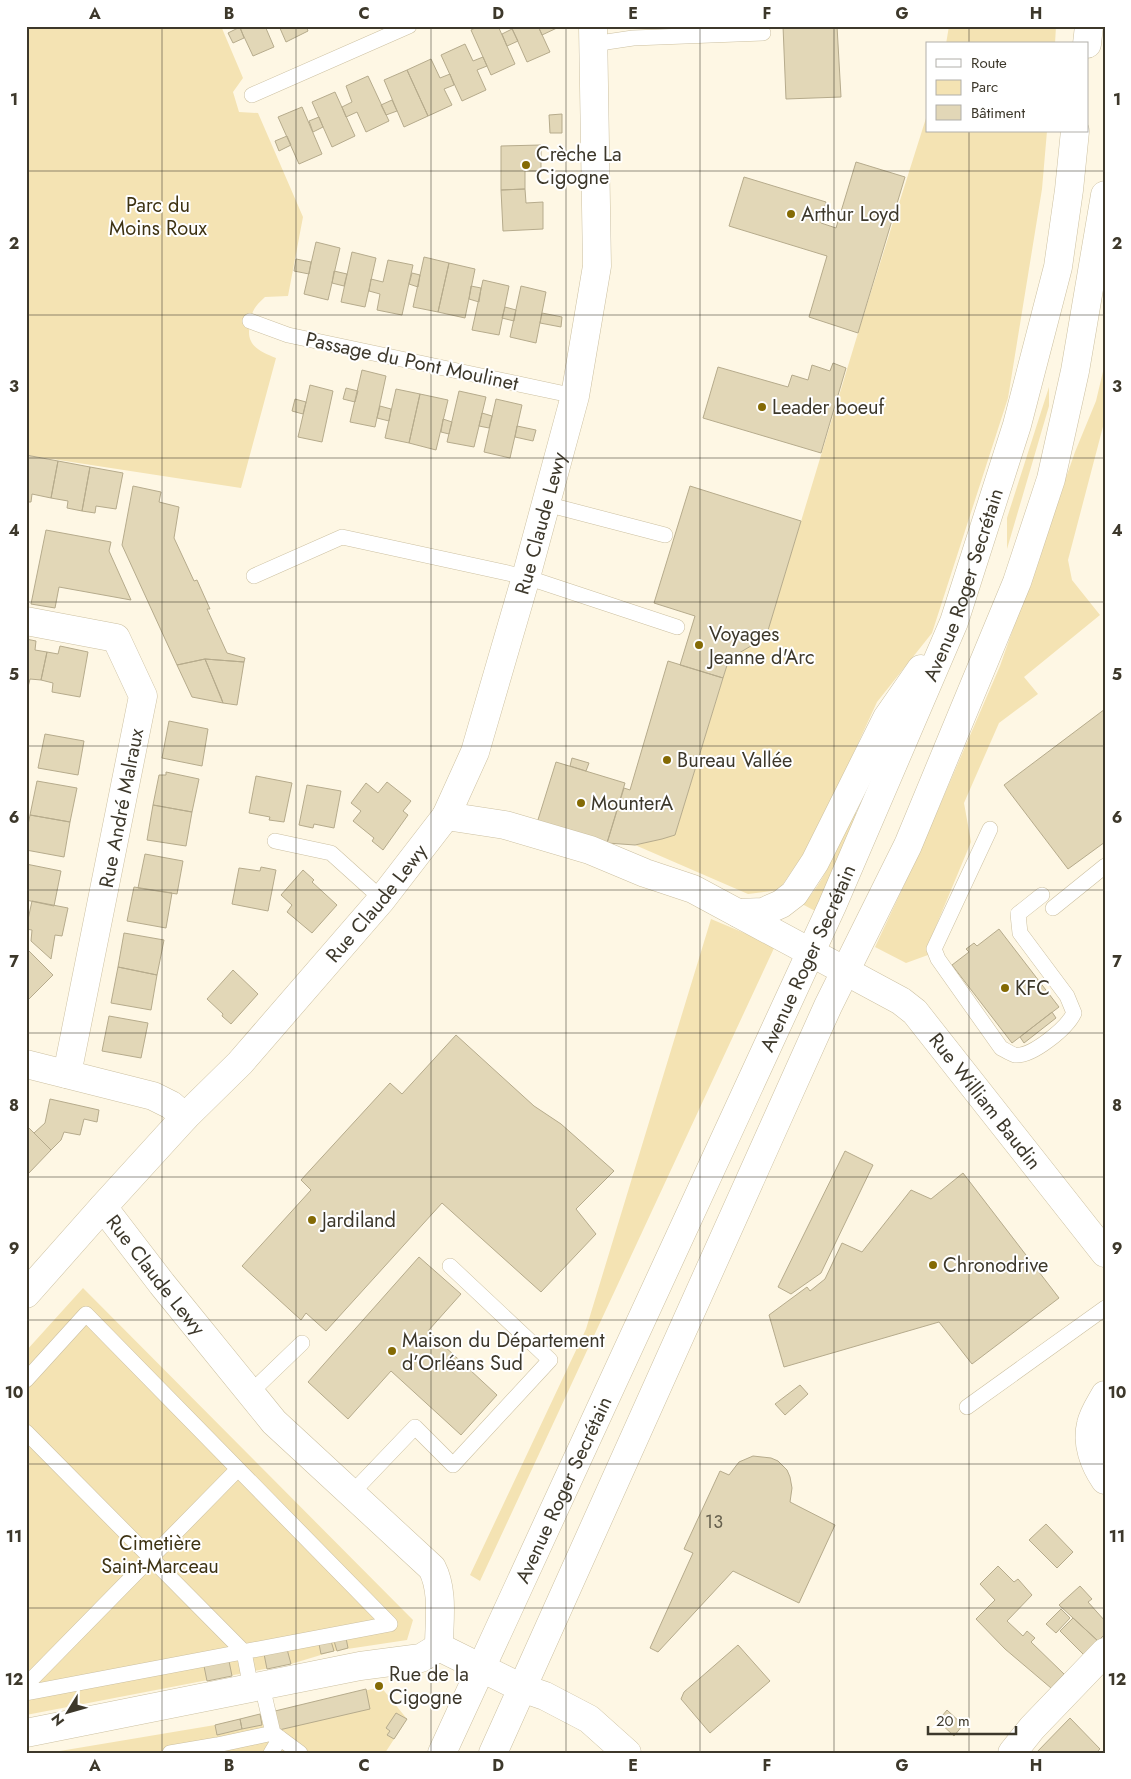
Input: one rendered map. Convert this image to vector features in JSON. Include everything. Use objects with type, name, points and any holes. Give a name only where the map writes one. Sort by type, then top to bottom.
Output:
[{"type":"street","name":"Rue Claude Lewy","points":[[439,1647],[440,1591],[432,1568],[274,1422],[136,1252],[103,1207],[185,1118],[240,1062],[382,899],[446,816],[475,752],[526,577],[575,396],[597,266],[593,35]]},
{"type":"street","name":"Avenue Roger Secrétain","points":[[442,1753],[832,906],[954,622],[1017,425],[1058,267],[1075,132]]},
{"type":"street","name":"Avenue Roger Secrétain","points":[[493,1753],[828,1006],[847,972],[908,845],[1017,582],[1051,479],[1075,371],[1105,195]]},
{"type":"street","points":[[1051,479],[1090,384],[1105,314]]},
{"type":"street","name":"Rue André Malraux","points":[[26,621],[116,638],[143,696],[67,1074]]},
{"type":"street","points":[[738,913],[764,912],[781,904],[794,894],[815,862],[887,718],[954,622]]},
{"type":"street","name":"Rue William Baudin","points":[[446,816],[505,825],[590,850],[645,873],[693,890],[901,1001],[916,1012],[1105,1253]]},
{"type":"street","points":[[26,1064],[152,1096],[171,1105],[185,1118]]},
{"type":"street","points":[[26,1294],[103,1207]]},
{"type":"street","points":[[1105,1395],[1091,1422],[1089,1440],[1098,1470],[1105,1480]]},
{"type":"street","points":[[26,1733],[360,1666],[421,1658],[439,1647],[589,1719],[627,1753]]},
{"type":"street","points":[[1012,1753],[1032,1728],[1105,1652]]},
{"type":"lane","points":[[252,95],[409,26]]},
{"type":"lane","points":[[593,35],[633,38],[763,32]]},
{"type":"lane","name":"Passage du Pont Moulinet","points":[[250,321],[288,335],[575,396]]},
{"type":"lane","points":[[546,504],[665,535]]},
{"type":"lane","points":[[254,576],[342,537],[526,577],[677,627]]},
{"type":"lane","points":[[990,829],[934,949],[938,959],[1001,1048],[1015,1055],[1033,1051],[1070,1022],[1074,1013],[1067,996],[1020,933],[1018,914],[1042,895]]},
{"type":"lane","points":[[275,841],[331,853],[382,899]]},
{"type":"lane","points":[[1053,908],[1105,866]]},
{"type":"lane","points":[[351,1494],[414,1427],[454,1465],[550,1360],[450,1266]]},
{"type":"lane","points":[[967,1407],[1105,1308]]},
{"type":"lane","points":[[26,1380],[86,1314],[390,1624],[244,1652],[28,1688]]},
{"type":"lane","points":[[250,1393],[302,1343]]},
{"type":"lane","points":[[26,1432],[244,1652],[276,1736],[300,1753]]},
{"type":"lane","points":[[28,1688],[151,1558],[238,1470]]},
{"type":"lane","points":[[170,1753],[276,1736]]},
{"type":"lane","points":[[271,1753],[276,1736]]},
{"type":"green space","name":"Parc du Moins Roux","points":[[26,26],[221,26],[243,78],[233,92],[239,112],[258,113],[303,217],[288,296],[265,297],[254,309],[251,319],[249,331],[252,342],[259,350],[276,358],[241,488],[26,455]]},
{"type":"green space","points":[[949,26],[1056,26],[1055,42],[946,42]]},
{"type":"green space","points":[[926,118],[926,132],[1047,132],[1042,189],[1008,398],[932,633],[877,702],[815,837],[779,890],[748,894],[635,845],[675,835],[729,659],[766,637],[858,333]]},
{"type":"green space","points":[[1105,363],[1105,419],[1068,560],[1072,580],[1100,615],[1024,677],[1038,694],[999,723],[964,803],[971,842],[931,938],[928,955],[906,963],[875,947],[921,849],[1000,666],[1075,452],[1096,401]]},
{"type":"green space","points":[[1049,387],[1049,406],[1007,549],[1007,518]]},
{"type":"green space","points":[[852,812],[859,814],[817,912],[802,904],[818,886]]},
{"type":"green space","points":[[711,919],[775,946],[480,1581],[470,1575],[586,1329]]},
{"type":"green space","name":"Cimetière Saint-Marceau","points":[[83,1288],[413,1620],[407,1640],[334,1651],[291,1664],[26,1715],[26,1351]]},
{"type":"green space","points":[[381,1687],[407,1719],[385,1753],[48,1753],[215,1725]]},
{"type":"building","points":[[239,26],[265,26],[274,47],[253,56]]},
{"type":"building","points":[[279,26],[306,26],[308,31],[286,42]]},
{"type":"building","points":[[479,26],[498,26],[515,64],[491,75],[471,30]]},
{"type":"building","points":[[511,26],[538,26],[550,52],[527,62]]},
{"type":"building","points":[[538,26],[559,26],[559,27],[542,35]]},
{"type":"building","points":[[783,26],[837,26],[841,97],[786,99]]},
{"type":"building","points":[[240,27],[244,38],[233,43],[228,33]]},
{"type":"building","points":[[512,29],[518,41],[507,46],[502,34]]},
{"type":"building","points":[[465,44],[473,61],[483,57],[487,66],[477,70],[486,90],[462,101],[441,55]]},
{"type":"building","points":[[431,59],[440,78],[450,74],[454,85],[444,89],[452,105],[428,116],[407,70]]},
{"type":"building","points":[[407,70],[428,116],[404,127],[384,80]]},
{"type":"building","points":[[368,76],[389,121],[366,132],[357,112],[346,117],[342,107],[352,102],[346,86]]},
{"type":"building","points":[[335,92],[355,136],[332,147],[312,102]]},
{"type":"building","points":[[392,100],[397,111],[386,115],[381,105]]},
{"type":"building","points":[[302,107],[322,154],[299,164],[278,117]]},
{"type":"building","points":[[562,114],[562,133],[550,133],[549,115]]},
{"type":"building","points":[[319,117],[323,127],[313,132],[309,121]]},
{"type":"building","points":[[287,136],[291,145],[279,151],[275,141]]},
{"type":"building","points":[[541,145],[541,171],[525,171],[525,189],[501,190],[501,146]]},
{"type":"building","points":[[856,162],[905,177],[858,333],[809,317],[827,256],[729,226],[744,177],[826,202],[821,223],[836,228]]},
{"type":"building","points":[[525,189],[526,203],[543,202],[543,229],[503,231],[501,190]]},
{"type":"building","points":[[316,242],[340,248],[328,300],[304,294]]},
{"type":"building","points":[[352,252],[376,258],[365,307],[341,302]]},
{"type":"building","points":[[424,257],[449,263],[438,312],[413,307]]},
{"type":"building","points":[[296,259],[311,262],[309,274],[294,271]]},
{"type":"building","points":[[388,260],[413,265],[402,315],[377,310],[380,294],[369,291],[371,279],[383,282]]},
{"type":"building","points":[[449,263],[475,269],[465,318],[438,312]]},
{"type":"building","points":[[334,271],[347,274],[344,286],[332,283]]},
{"type":"building","points":[[412,273],[420,275],[418,287],[409,284]]},
{"type":"building","points":[[483,280],[509,286],[499,335],[472,330]]},
{"type":"building","points":[[471,286],[481,288],[479,302],[469,299]]},
{"type":"building","points":[[521,286],[546,292],[536,343],[510,337]]},
{"type":"building","points":[[505,307],[516,310],[514,321],[502,318]]},
{"type":"building","points":[[542,313],[562,317],[561,327],[540,323]]},
{"type":"building","points":[[833,363],[846,368],[821,453],[703,418],[718,367],[788,387],[792,375],[808,380],[812,365],[830,371]]},
{"type":"building","points":[[362,370],[386,376],[375,427],[350,422]]},
{"type":"building","points":[[310,385],[333,391],[322,442],[298,437]]},
{"type":"building","points":[[346,388],[358,391],[355,402],[343,399]]},
{"type":"building","points":[[396,389],[420,394],[409,443],[385,438]]},
{"type":"building","points":[[459,391],[486,397],[474,447],[447,442]]},
{"type":"building","points":[[420,394],[448,400],[436,450],[409,443]]},
{"type":"building","points":[[295,399],[306,402],[303,414],[292,411]]},
{"type":"building","points":[[496,399],[522,405],[510,458],[484,452]]},
{"type":"building","points":[[380,406],[391,409],[389,421],[377,418]]},
{"type":"building","points":[[482,413],[492,416],[489,428],[479,426]]},
{"type":"building","points":[[443,419],[452,422],[449,434],[441,432]]},
{"type":"building","points":[[517,426],[536,430],[533,441],[515,437]]},
{"type":"building","points":[[26,455],[58,461],[51,498],[32,494],[31,502],[26,502]]},
{"type":"building","points":[[58,461],[90,467],[82,511],[67,508],[68,501],[51,498]]},
{"type":"building","points":[[90,467],[123,473],[116,509],[96,506],[95,513],[82,511]]},
{"type":"building","points":[[133,486],[161,492],[159,502],[179,507],[174,538],[194,581],[197,580],[210,609],[207,609],[227,653],[245,658],[244,662],[205,659],[177,665],[122,545]]},
{"type":"building","points":[[690,486],[801,521],[766,637],[729,659],[723,678],[680,665],[695,616],[654,603]]},
{"type":"building","points":[[46,530],[111,542],[109,551],[131,600],[59,587],[55,608],[31,604]]},
{"type":"building","points":[[26,639],[36,641],[35,650],[47,652],[41,680],[30,679],[28,687],[26,687]]},
{"type":"building","points":[[60,646],[88,652],[80,697],[52,692],[53,683],[41,680],[47,652],[58,654]]},
{"type":"building","points":[[205,659],[223,703],[192,697],[177,665]]},
{"type":"building","points":[[205,659],[244,662],[237,705],[223,703]]},
{"type":"building","points":[[668,661],[723,678],[675,835],[635,845],[607,843],[624,788],[630,790]]},
{"type":"building","points":[[1105,709],[1105,842],[1068,869],[1004,785]]},
{"type":"building","points":[[169,721],[208,729],[202,766],[162,758]]},
{"type":"building","points":[[45,734],[84,741],[78,775],[38,768]]},
{"type":"building","points":[[572,758],[589,763],[586,771],[570,766]]},
{"type":"building","points":[[556,762],[625,783],[607,843],[537,823]]},
{"type":"building","points":[[166,772],[199,779],[192,812],[153,805],[159,775],[166,775]]},
{"type":"building","points":[[256,776],[292,783],[284,822],[269,820],[270,817],[249,813]]},
{"type":"building","points":[[37,781],[77,788],[70,822],[30,815]]},
{"type":"building","points":[[387,782],[411,801],[403,811],[408,815],[383,850],[372,841],[374,838],[353,821],[361,811],[351,803],[366,783],[378,793]]},
{"type":"building","points":[[307,785],[341,791],[334,828],[314,824],[313,828],[299,825]]},
{"type":"building","points":[[153,805],[192,812],[186,846],[147,840]]},
{"type":"building","points":[[30,815],[70,822],[64,857],[26,850],[26,835]]},
{"type":"building","points":[[145,854],[183,861],[177,894],[138,888]]},
{"type":"building","points":[[26,864],[61,871],[54,906],[26,900]]},
{"type":"building","points":[[261,867],[276,870],[268,911],[232,904],[239,868],[260,871]]},
{"type":"building","points":[[303,870],[314,880],[312,882],[337,905],[312,933],[287,912],[292,905],[281,895]]},
{"type":"building","points":[[134,887],[172,893],[166,928],[127,921]]},
{"type":"building","points":[[32,901],[68,908],[62,936],[55,935],[51,959],[31,941],[32,930],[26,929]]},
{"type":"building","points":[[999,929],[1059,1007],[1012,1043],[952,965],[969,952],[966,949],[974,943],[977,946]]},
{"type":"building","points":[[124,933],[164,940],[157,975],[118,967]]},
{"type":"building","points":[[26,948],[53,975],[29,999],[26,996]]},
{"type":"building","points":[[118,967],[157,975],[151,1010],[111,1003]]},
{"type":"building","points":[[233,970],[258,994],[231,1024],[207,999]]},
{"type":"building","points":[[1052,1012],[1056,1018],[1024,1043],[1020,1037]]},
{"type":"building","points":[[109,1016],[148,1023],[141,1058],[102,1051]]},
{"type":"building","points":[[456,1035],[534,1106],[561,1124],[614,1171],[576,1209],[596,1234],[541,1292],[442,1203],[326,1331],[306,1313],[301,1320],[242,1266],[311,1190],[301,1180],[390,1083],[402,1094]]},
{"type":"building","points":[[50,1099],[99,1110],[97,1122],[84,1119],[80,1135],[64,1132],[61,1140],[51,1150],[34,1133],[45,1123]]},
{"type":"building","points":[[28,1127],[51,1150],[28,1174],[26,1172],[26,1128]]},
{"type":"building","points":[[845,1151],[873,1165],[821,1273],[791,1294],[778,1287]]},
{"type":"building","name":"Chronodrive","points":[[963,1173],[1059,1298],[972,1364],[939,1322],[784,1367],[769,1315],[807,1287],[810,1291],[825,1279],[842,1243],[862,1252],[911,1190],[931,1199]]},
{"type":"building","name":"Maison du Département d’Orléans Sud","points":[[419,1257],[461,1294],[428,1331],[497,1395],[461,1435],[391,1371],[348,1419],[308,1382]]},
{"type":"building","points":[[800,1385],[808,1394],[785,1415],[775,1404]]},
{"type":"building","points":[[753,1456],[771,1458],[778,1461],[787,1470],[790,1477],[792,1488],[790,1502],[835,1525],[799,1603],[733,1571],[658,1652],[650,1648],[693,1553],[684,1549],[720,1471],[729,1475],[739,1462]]},
{"type":"building","points":[[1046,1524],[1073,1552],[1057,1568],[1029,1540]]},
{"type":"building","points":[[998,1566],[1014,1582],[1018,1579],[1032,1595],[1007,1621],[1023,1636],[1027,1631],[1035,1638],[1031,1642],[1064,1674],[1051,1688],[1005,1649],[976,1619],[995,1600],[980,1584]]},
{"type":"building","points":[[1080,1586],[1092,1599],[1088,1602],[1105,1621],[1105,1634],[1098,1641],[1059,1605]]},
{"type":"building","points":[[1061,1609],[1070,1618],[1056,1633],[1046,1624]]},
{"type":"building","points":[[1073,1618],[1098,1641],[1084,1655],[1060,1631]]},
{"type":"building","points":[[346,1638],[348,1648],[337,1651],[334,1641]]},
{"type":"building","points":[[331,1641],[334,1651],[321,1654],[319,1644]]},
{"type":"building","points":[[738,1645],[770,1681],[710,1733],[681,1699],[684,1692]]},
{"type":"building","points":[[287,1649],[291,1664],[267,1669],[264,1654]]},
{"type":"building","points":[[229,1661],[232,1676],[207,1681],[204,1666]]},
{"type":"building","points":[[366,1689],[370,1709],[279,1730],[275,1711]]},
{"type":"building","points":[[947,1710],[963,1725],[954,1736],[938,1721]]},
{"type":"building","points":[[396,1713],[407,1719],[394,1739],[387,1735],[390,1731],[386,1728]]},
{"type":"building","points":[[260,1714],[262,1725],[242,1729],[240,1719]]},
{"type":"building","points":[[1070,1718],[1100,1749],[1096,1753],[1036,1753]]},
{"type":"building","points":[[240,1719],[242,1729],[217,1735],[215,1725]]},
{"type":"place","name":"Crèche La Cigogne","points":[[526,165]]},
{"type":"place","name":"Arthur Loyd","points":[[791,214]]},
{"type":"place","name":"Leader boeuf","points":[[762,407]]},
{"type":"place","name":"Voyages Jeanne d'Arc","points":[[699,645]]},
{"type":"place","name":"Bureau Vallée","points":[[667,760]]},
{"type":"place","name":"MounterA","points":[[581,803]]},
{"type":"place","name":"KFC","points":[[1005,988]]},
{"type":"place","name":"Jardiland","points":[[312,1220]]},
{"type":"place","name":"Chronodrive","points":[[933,1265]]},
{"type":"place","name":"Maison du Département d’Orléans Sud","points":[[392,1351]]},
{"type":"place","name":"Rue de la Cigogne","points":[[379,1686]]}]
